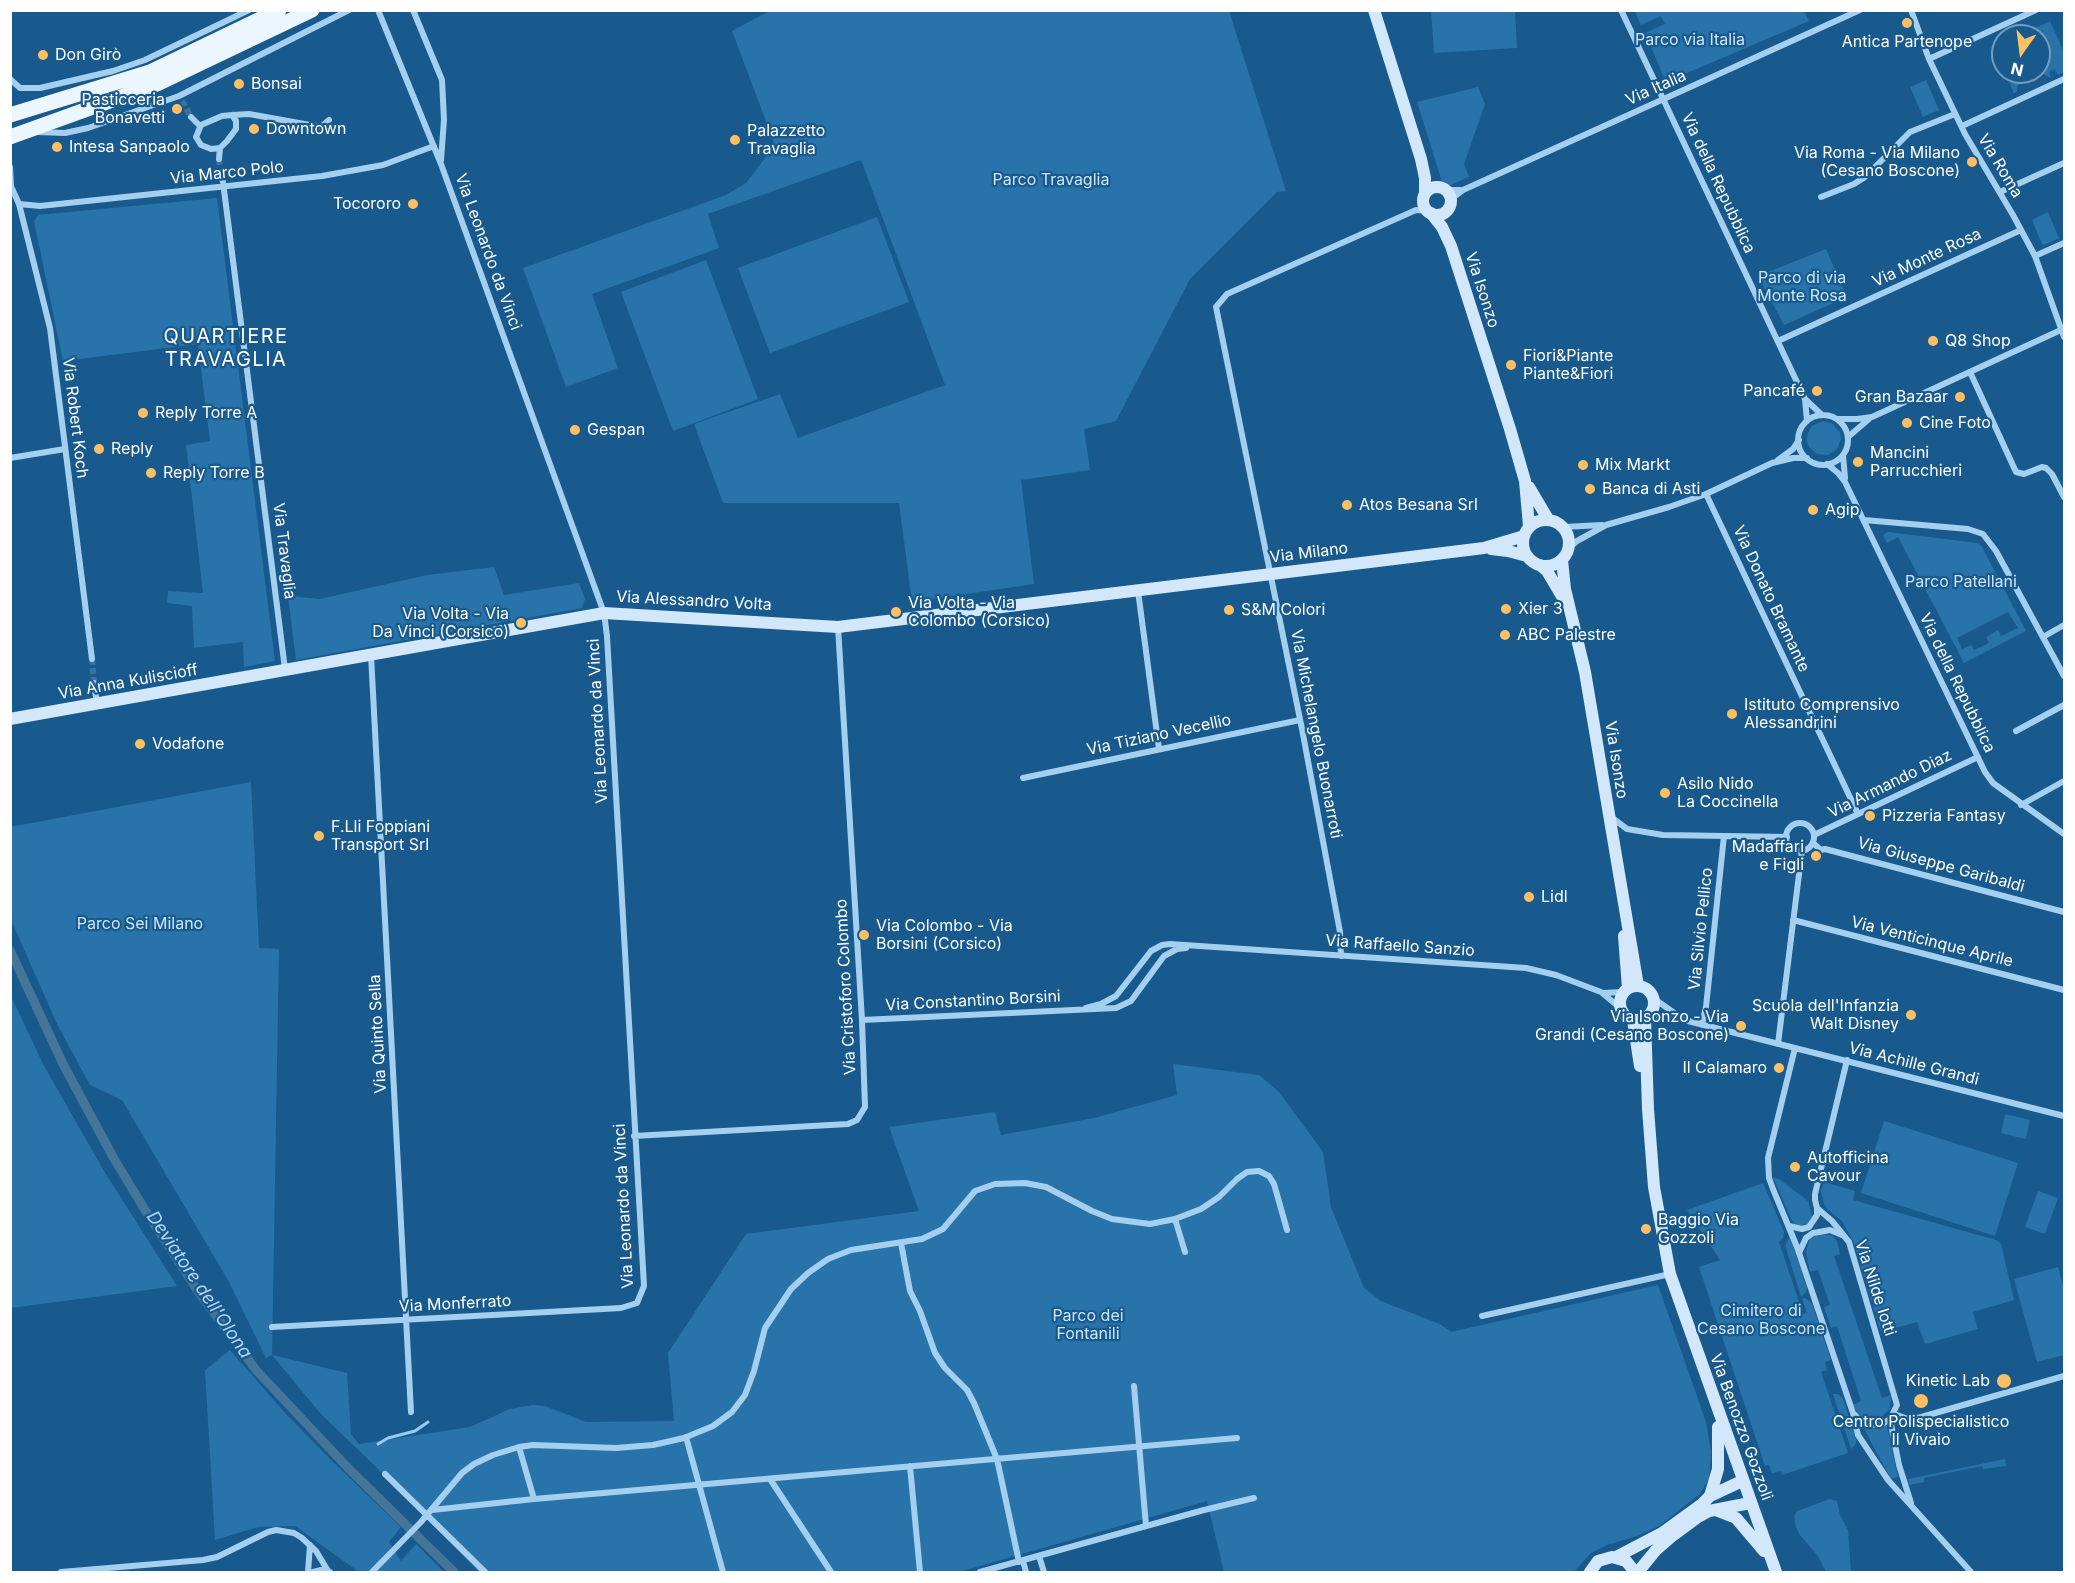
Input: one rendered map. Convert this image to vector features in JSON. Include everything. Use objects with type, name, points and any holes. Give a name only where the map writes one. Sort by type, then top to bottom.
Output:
[{"type":"main road","points":[[10,115],[150,72],[279,10]]},
{"type":"main road","points":[[10,137],[157,84],[312,10]]},
{"type":"street","points":[[10,79],[20,88],[40,88],[113,71],[145,60],[249,10]]},
{"type":"street","points":[[28,131],[65,133],[88,128],[180,98],[349,10]]},
{"type":"street","name":"Via Leonardo da Vinci","points":[[378,10],[441,164],[604,612],[644,1286],[637,1303]]},
{"type":"street","name":"Via Leonardo da Vinci","points":[[413,10],[442,80],[444,120],[441,164]]},
{"type":"street","points":[[1374,10],[1421,159],[1425,178],[1424,203],[1430,212],[1443,213],[1450,205],[1450,196],[1430,176],[1421,159]]},
{"type":"street","name":"Via della Repubblica","points":[[1622,10],[1805,399],[1807,421]]},
{"type":"street","name":"Via Italia","points":[[1450,205],[1455,196],[1463,190],[1860,10]]},
{"type":"street","name":"Via Roma","points":[[1911,10],[1929,59],[1955,114],[2035,256],[2064,332]]},
{"type":"street","points":[[1929,59],[2036,10]]},
{"type":"street","points":[[1962,126],[2064,79]]},
{"type":"street","points":[[220,148],[211,149],[201,145],[196,137],[200,126],[222,116],[249,114],[321,127],[329,120]]},
{"type":"street","points":[[1821,197],[1854,184],[1865,177],[1910,132],[1955,114]]},
{"type":"street","points":[[219,159],[220,148],[236,129],[236,121],[231,115]]},
{"type":"street","points":[[191,117],[200,126]]},
{"type":"street","name":"Via Marco Polo","points":[[19,204],[40,206],[322,176],[383,165],[434,146]]},
{"type":"street","points":[[2000,192],[2064,163]]},
{"type":"street","name":"Via Robert Koch","points":[[10,167],[11,185],[19,204],[50,328],[92,659]]},
{"type":"street","name":"Via Travaglia","points":[[221,175],[285,669]]},
{"type":"street","points":[[1425,194],[1430,189],[1444,189]]},
{"type":"street","name":"Via Italia","points":[[1444,189],[1463,190]]},
{"type":"street","name":"Via Isonzo","points":[[1450,205],[1448,226],[1451,246]]},
{"type":"street","name":"Via Michelangelo Buonarroti","points":[[1341,956],[1340,932],[1300,720],[1216,307],[1227,294],[1416,210],[1430,212]]},
{"type":"street","name":"Via Isonzo","points":[[1430,212],[1442,227],[1451,246],[1525,481],[1548,519]]},
{"type":"street","name":"Via Monte Rosa","points":[[1778,341],[2021,230]]},
{"type":"street","points":[[2035,256],[2064,243]]},
{"type":"street","points":[[1848,437],[1872,417],[2064,332]]},
{"type":"street","points":[[1970,372],[2016,472],[2024,474],[2042,467],[2046,468],[2052,474],[2064,497]]},
{"type":"street","name":"Via della Repubblica","points":[[1805,399],[1822,415]]},
{"type":"street","points":[[1564,528],[1606,525],[1707,494],[1772,463],[1793,449],[1807,421],[1822,415],[1837,419],[1872,417]]},
{"type":"street","points":[[1799,440],[1801,450],[1807,458],[1816,463],[1827,464],[1836,461],[1846,449],[1848,437],[1845,427],[1837,419]]},
{"type":"street","points":[[10,458],[65,449]]},
{"type":"street","name":"Via della Repubblica","points":[[1843,455],[1845,482]]},
{"type":"street","points":[[1772,463],[1793,458],[1807,458]]},
{"type":"street","name":"Via della Repubblica","points":[[1827,464],[1845,482],[1978,757],[1993,783],[2064,834]]},
{"type":"street","name":"Via Isonzo","points":[[1525,481],[1526,531]]},
{"type":"street","name":"Via Donato Bramante","points":[[1707,494],[1858,814]]},
{"type":"street","points":[[1569,548],[1569,537],[1564,528],[1548,519],[1535,522],[1526,531],[1522,543],[1527,556],[1540,565],[1547,566],[1562,560],[1569,548],[1577,541],[1606,525]]},
{"type":"street","points":[[1864,520],[1968,530],[1983,534],[1996,551],[2064,676]]},
{"type":"street","name":"Via Milano","points":[[1484,549],[1526,531]]},
{"type":"street","name":"Via Milano","points":[[1138,590],[1484,549],[1508,551],[1527,556]]},
{"type":"street","name":"Via Isonzo","points":[[1562,560],[1565,589],[1585,672],[1624,910],[1625,958],[1630,989]]},
{"type":"street","name":"Via Isonzo","points":[[1540,565],[1558,587],[1572,616]]},
{"type":"street","points":[[1138,590],[1159,749]]},
{"type":"street","name":"Via Alessandro Volta","points":[[250,676],[604,612],[838,627],[1138,590]]},
{"type":"street","points":[[2043,637],[2064,625]]},
{"type":"street","name":"Via Cristoforo Colombo","points":[[634,1136],[848,1125],[856,1120],[865,1107],[862,1020],[838,627]]},
{"type":"street","name":"Via Quinto Sella","points":[[371,654],[411,1412]]},
{"type":"street","name":"Via Anna Kuliscioff","points":[[10,719],[250,676]]},
{"type":"street","points":[[94,683],[97,705]]},
{"type":"street","points":[[2016,731],[2064,705]]},
{"type":"street","name":"Via Tiziano Vecellio","points":[[1023,778],[1300,720]]},
{"type":"street","name":"Via Armando Diaz","points":[[1814,836],[1978,757]]},
{"type":"street","points":[[2021,804],[2064,781]]},
{"type":"street","points":[[1608,815],[1620,826],[1633,831],[1663,835],[1786,837]]},
{"type":"street","points":[[1797,823],[1808,825],[1814,836],[1813,843],[1802,850],[1791,847],[1786,837],[1788,831],[1797,823]]},
{"type":"street","name":"Via Silvio Pellico","points":[[1702,1024],[1706,1007],[1724,836]]},
{"type":"street","name":"Via Giuseppe Garibaldi","points":[[1813,843],[1821,850],[1825,849],[2064,912]]},
{"type":"street","points":[[1778,1044],[1802,850]]},
{"type":"street","name":"Via Venticinque Aprile","points":[[1793,920],[2064,990]]},
{"type":"street","name":"Via Raffaello Sanzio","points":[[1086,1008],[1101,1004],[1116,996],[1156,947],[1170,944],[1526,968],[1562,977],[1601,992],[1619,1007]]},
{"type":"street","name":"Via Constantino Borsini","points":[[862,1020],[1116,1008],[1124,1006],[1141,990],[1164,956],[1177,949],[1194,946]]},
{"type":"street","points":[[1630,989],[1648,990],[1653,998],[1653,1008],[1642,1018],[1623,1014],[1619,1007],[1619,1000],[1630,989]]},
{"type":"street","name":"Via Raffaello Sanzio","points":[[1601,992],[1630,989]]},
{"type":"street","name":"Via Achille Grandi","points":[[1653,998],[1686,1020]]},
{"type":"street","name":"Via Achille Grandi","points":[[1642,1018],[1662,1016],[1686,1020],[2064,1116]]},
{"type":"street","name":"Via Benozzo Gozzoli","points":[[1642,1018],[1654,1187],[1670,1274],[1776,1572]]},
{"type":"street","points":[[1795,1048],[1768,1158],[1767,1167],[1773,1189],[1799,1254],[1853,1413],[1858,1435],[1888,1480],[1971,1572]]},
{"type":"street","points":[[1789,1226],[1803,1229],[1809,1227],[1817,1215],[1815,1194],[1847,1060]]},
{"type":"street","points":[[372,1572],[421,1522],[449,1487],[474,1464],[493,1455],[533,1445],[616,1448],[653,1445],[686,1437],[713,1426],[732,1412],[745,1395],[765,1328],[791,1288],[807,1272],[828,1259],[851,1250],[922,1239],[943,1229],[975,1191],[995,1184],[1025,1183],[1046,1187],[1112,1219],[1150,1224],[1175,1219],[1202,1209],[1247,1172],[1259,1171],[1269,1176],[1274,1184],[1287,1230]]},
{"type":"street","name":"Via Nilde Iotti","points":[[1817,1208],[1832,1221],[1849,1242],[1897,1405],[1892,1417],[1899,1465],[1912,1507]]},
{"type":"street","points":[[1175,1219],[1185,1252]]},
{"type":"street","points":[[1799,1254],[1802,1245],[1813,1233],[1830,1230],[1845,1237]]},
{"type":"street","points":[[901,1243],[910,1290],[935,1353],[945,1368],[967,1390],[997,1459],[1021,1561],[1026,1572]]},
{"type":"street","points":[[1482,1316],[1670,1274]]},
{"type":"street","name":"Via Monferrato","points":[[272,1327],[621,1308],[637,1303]]},
{"type":"street","points":[[1853,1413],[1860,1421],[1870,1425],[1881,1425],[1892,1417],[1911,1420],[2064,1376]]},
{"type":"street","points":[[1134,1386],[1146,1526]]},
{"type":"street","points":[[1710,1496],[1718,1469],[1718,1413]]},
{"type":"street","points":[[686,1437],[723,1572]]},
{"type":"street","points":[[430,1512],[534,1499],[1237,1438]]},
{"type":"street","points":[[519,1447],[534,1499]]},
{"type":"street","points":[[910,1466],[920,1572]]},
{"type":"street","points":[[385,1474],[430,1512],[485,1572]]},
{"type":"street","points":[[771,1479],[831,1572]]},
{"type":"street","points":[[1590,1572],[1601,1560],[1616,1557],[1662,1533],[1710,1496],[1742,1481]]},
{"type":"street","points":[[980,1572],[1254,1498]]},
{"type":"street","points":[[1616,1557],[1629,1563],[1636,1572],[1656,1550],[1698,1517],[1714,1510],[1750,1503]]},
{"type":"street","points":[[1714,1510],[1736,1518],[1771,1559]]},
{"type":"street","points":[[61,1572],[203,1560],[217,1557],[276,1530],[294,1533],[310,1545],[330,1572],[313,1572]]},
{"type":"street","points":[[308,1572],[310,1545]]},
{"type":"street","points":[[1039,1556],[1044,1572]]},
{"type":"green space","name":"Parco Travaglia","points":[[771,10],[1229,11],[1286,191],[1277,192],[1190,279],[1116,421],[1084,429],[1090,470],[1021,480],[1034,584],[912,602],[899,503],[723,503],[694,424],[780,394],[798,438],[945,385],[861,160],[708,214],[719,248],[592,294],[618,368],[566,387],[523,268],[726,195],[746,183],[775,145],[732,31]]},
{"type":"green space","name":"Parco via Italia","points":[[1639,10],[1804,11],[1809,21],[1666,82],[1645,33],[1665,24],[1661,16],[1641,25],[1635,12]]},
{"type":"green space","points":[[1431,11],[1515,11],[1517,48],[1434,53]]},
{"type":"green space","points":[[2050,21],[2064,52],[2064,72],[2058,75],[2054,69],[2051,71],[2051,24],[2044,24]]},
{"type":"green space","points":[[1926,80],[1939,110],[1923,117],[1910,87]]},
{"type":"green space","points":[[2010,84],[2020,84],[2018,85],[2014,94]]},
{"type":"green space","points":[[1478,87],[1485,104],[1464,164],[1469,177],[1444,188],[1417,102]]},
{"type":"green space","points":[[217,198],[275,661],[244,667],[243,642],[194,648],[192,606],[167,603],[168,591],[203,593],[186,445],[210,441],[198,344],[63,361],[34,221],[38,215]]},
{"type":"green space","points":[[2048,212],[2059,238],[2044,245],[2032,220]]},
{"type":"green space","points":[[877,217],[909,302],[770,353],[738,268]]},
{"type":"green space","name":"Parco di via Monte Rosa","points":[[1826,249],[1847,297],[1784,325],[1758,276]]},
{"type":"green space","points":[[706,260],[758,399],[673,431],[621,292]]},
{"type":"green space","points":[[1823,421],[1833,424],[1840,433],[1841,439],[1837,449],[1828,455],[1817,454],[1809,447],[1807,441],[1807,435],[1812,426]]},
{"type":"green space","name":"Parco Patellani","points":[[1888,532],[1978,543],[2026,631],[1964,663],[1898,537],[1887,543],[1883,535]],"holes":[[[2008,612],[2018,628],[2001,636],[1998,630],[1986,637],[1989,643],[1974,650],[1971,645],[1962,649],[1957,638]]]},
{"type":"green space","points":[[494,567],[504,595],[579,583],[585,599],[582,608],[296,660],[288,596],[320,599],[427,575]]},
{"type":"green space","name":"Parco Sei Milano","points":[[251,782],[259,948],[279,949],[272,1355],[266,1358],[229,1282],[122,1100],[90,1085],[58,1026],[11,920],[10,827]]},
{"type":"green space","points":[[10,994],[43,1064],[104,1171],[177,1286],[11,1308]]},
{"type":"green space","name":"Parco dei Fontanili","points":[[1173,1064],[1259,1075],[1279,1092],[1323,1152],[1331,1207],[1364,1288],[1381,1301],[1440,1324],[1451,1332],[1658,1285],[1706,1422],[1711,1452],[1709,1478],[1700,1494],[1659,1526],[1591,1553],[1574,1572],[1224,1572],[1207,1501],[959,1572],[479,1572],[320,1413],[272,1355],[347,1373],[351,1434],[359,1444],[470,1427],[510,1409],[533,1405],[545,1406],[586,1422],[674,1421],[668,1353],[746,1234],[919,1211],[889,1127],[995,1112],[1001,1135],[1094,1118],[1177,1095]]},
{"type":"green space","points":[[2005,1114],[2030,1120],[2026,1139],[2001,1133]]},
{"type":"green space","points":[[1884,1121],[2018,1163],[1995,1236],[1861,1193]]},
{"type":"green space","points":[[1773,1177],[1808,1201],[1812,1216],[1809,1223],[1799,1226],[1793,1223]]},
{"type":"green space","points":[[1824,1182],[1855,1191],[1853,1200],[1996,1240],[2001,1244],[2014,1300],[1973,1312],[1978,1329],[1925,1344],[1917,1322],[1881,1332],[1853,1241],[1842,1221],[1824,1204],[1821,1191]]},
{"type":"green space","name":"Cimitero di Cesano Boscone","points":[[1763,1183],[1784,1232],[1779,1242],[1803,1314],[1807,1313],[1802,1299],[1805,1298],[1812,1303],[1831,1360],[1825,1362],[1827,1370],[1821,1372],[1848,1453],[1782,1475],[1781,1471],[1772,1473],[1769,1465],[1765,1466],[1699,1267],[1720,1260],[1687,1210]]},
{"type":"green space","points":[[2038,1191],[2058,1198],[2045,1234],[2025,1227]]},
{"type":"green space","points":[[1820,1233],[1833,1236],[1837,1241],[1840,1254],[1834,1256],[1882,1398],[1891,1395],[1890,1409],[1880,1418],[1867,1419],[1860,1416],[1853,1405],[1861,1401],[1837,1326],[1831,1328],[1824,1307],[1830,1305],[1818,1270],[1810,1272],[1806,1253],[1809,1240]]},
{"type":"green space","points":[[1789,1234],[1807,1288],[1801,1297],[1785,1245]]},
{"type":"green space","points":[[2058,1267],[2064,1290],[2064,1355],[2037,1362],[2014,1279]]},
{"type":"green space","points":[[230,1350],[285,1413],[401,1527],[389,1542],[401,1561],[416,1544],[444,1572],[359,1572],[295,1526],[258,1527],[215,1540],[205,1370]]},
{"type":"green space","points":[[1833,1394],[1838,1394],[1843,1399],[1856,1439],[1856,1444],[1851,1449]]},
{"type":"green space","points":[[1887,1426],[1898,1477],[1891,1479],[1864,1428],[1879,1429]]},
{"type":"green space","points":[[2005,1459],[2006,1466],[1983,1469],[1982,1466],[1924,1478],[1924,1482],[1909,1485],[1908,1479]]},
{"type":"green space","points":[[1830,1499],[1837,1501],[1840,1515],[1848,1530],[1851,1572],[1826,1572],[1818,1556],[1796,1527],[1794,1517],[1797,1511]]},
{"type":"waterway","name":"Deviatore dell'Olona","points":[[10,950],[63,1064],[113,1157],[200,1294],[256,1370],[349,1469],[454,1572]]},
{"type":"waterway","points":[[378,1444],[388,1438],[415,1431],[428,1422]]},
{"type":"tunnel","points":[[182,101],[191,117]]},
{"type":"tunnel","points":[[219,159],[221,175]]},
{"type":"tunnel","points":[[92,659],[94,683]]},
{"type":"place","name":"Antica Partenope","points":[[1907,23]]},
{"type":"place","name":"Don Girò","points":[[43,55]]},
{"type":"place","name":"Bonsai","points":[[239,84]]},
{"type":"place","name":"Pasticceria Bonavetti","points":[[177,109]]},
{"type":"place","name":"Downtown","points":[[254,129]]},
{"type":"place","name":"Palazzetto Travaglia","points":[[735,140]]},
{"type":"place","name":"Intesa Sanpaolo","points":[[57,147]]},
{"type":"place","name":"Via Roma - Via Milano (Cesano Boscone)","points":[[1972,162]]},
{"type":"place","name":"Tocororo","points":[[413,204]]},
{"type":"place","name":"Q8 Shop","points":[[1933,341]]},
{"type":"place","name":"Fiori&Piante Piante&Fiori","points":[[1511,365]]},
{"type":"place","name":"Pancafé","points":[[1817,391]]},
{"type":"place","name":"Gran Bazaar","points":[[1960,397]]},
{"type":"place","name":"Reply Torre A","points":[[143,413]]},
{"type":"place","name":"Cine Foto","points":[[1907,423]]},
{"type":"place","name":"Gespan","points":[[575,430]]},
{"type":"place","name":"Reply","points":[[99,449]]},
{"type":"place","name":"Mancini Parrucchieri","points":[[1858,462]]},
{"type":"place","name":"Mix Markt","points":[[1583,465]]},
{"type":"place","name":"Reply Torre B","points":[[151,473]]},
{"type":"place","name":"Banca di Asti","points":[[1590,489]]},
{"type":"place","name":"Atos Besana Srl","points":[[1347,505]]},
{"type":"place","name":"Agip","points":[[1813,510]]},
{"type":"place","name":"Xier 3","points":[[1506,609]]},
{"type":"place","name":"S&M Colori","points":[[1229,610]]},
{"type":"place","name":"Via Volta - Via Colombo (Corsico)","points":[[896,612]]},
{"type":"place","name":"Via Volta - Via Da Vinci (Corsico)","points":[[521,623]]},
{"type":"place","name":"ABC Palestre","points":[[1505,635]]},
{"type":"place","name":"Istituto Comprensivo Alessandrini","points":[[1732,714]]},
{"type":"place","name":"Vodafone","points":[[140,744]]},
{"type":"place","name":"Asilo Nido La Coccinella","points":[[1665,793]]},
{"type":"place","name":"Pizzeria Fantasy","points":[[1870,816]]},
{"type":"place","name":"F.Lli Foppiani Transport Srl","points":[[319,836]]},
{"type":"place","name":"Madaffari e Figli","points":[[1816,856]]},
{"type":"place","name":"Lidl","points":[[1529,897]]},
{"type":"place","name":"Via Colombo - Via Borsini (Corsico)","points":[[864,935]]},
{"type":"place","name":"Scuola dell'Infanzia Walt Disney","points":[[1911,1015]]},
{"type":"place","name":"Via Isonzo - Via Grandi (Cesano Boscone)","points":[[1741,1026]]},
{"type":"place","name":"Il Calamaro","points":[[1779,1068]]},
{"type":"place","name":"Autofficina Cavour","points":[[1795,1167]]},
{"type":"place","name":"Baggio Via Gozzoli","points":[[1646,1229]]},
{"type":"place","name":"Kinetic Lab","points":[[2004,1381]]},
{"type":"place","name":"Centro Polispecialistico Il Vivaio","points":[[1921,1401]]},
{"type":"district","name":"QUARTIERE TRAVAGLIA","points":[[226,348]]}]
